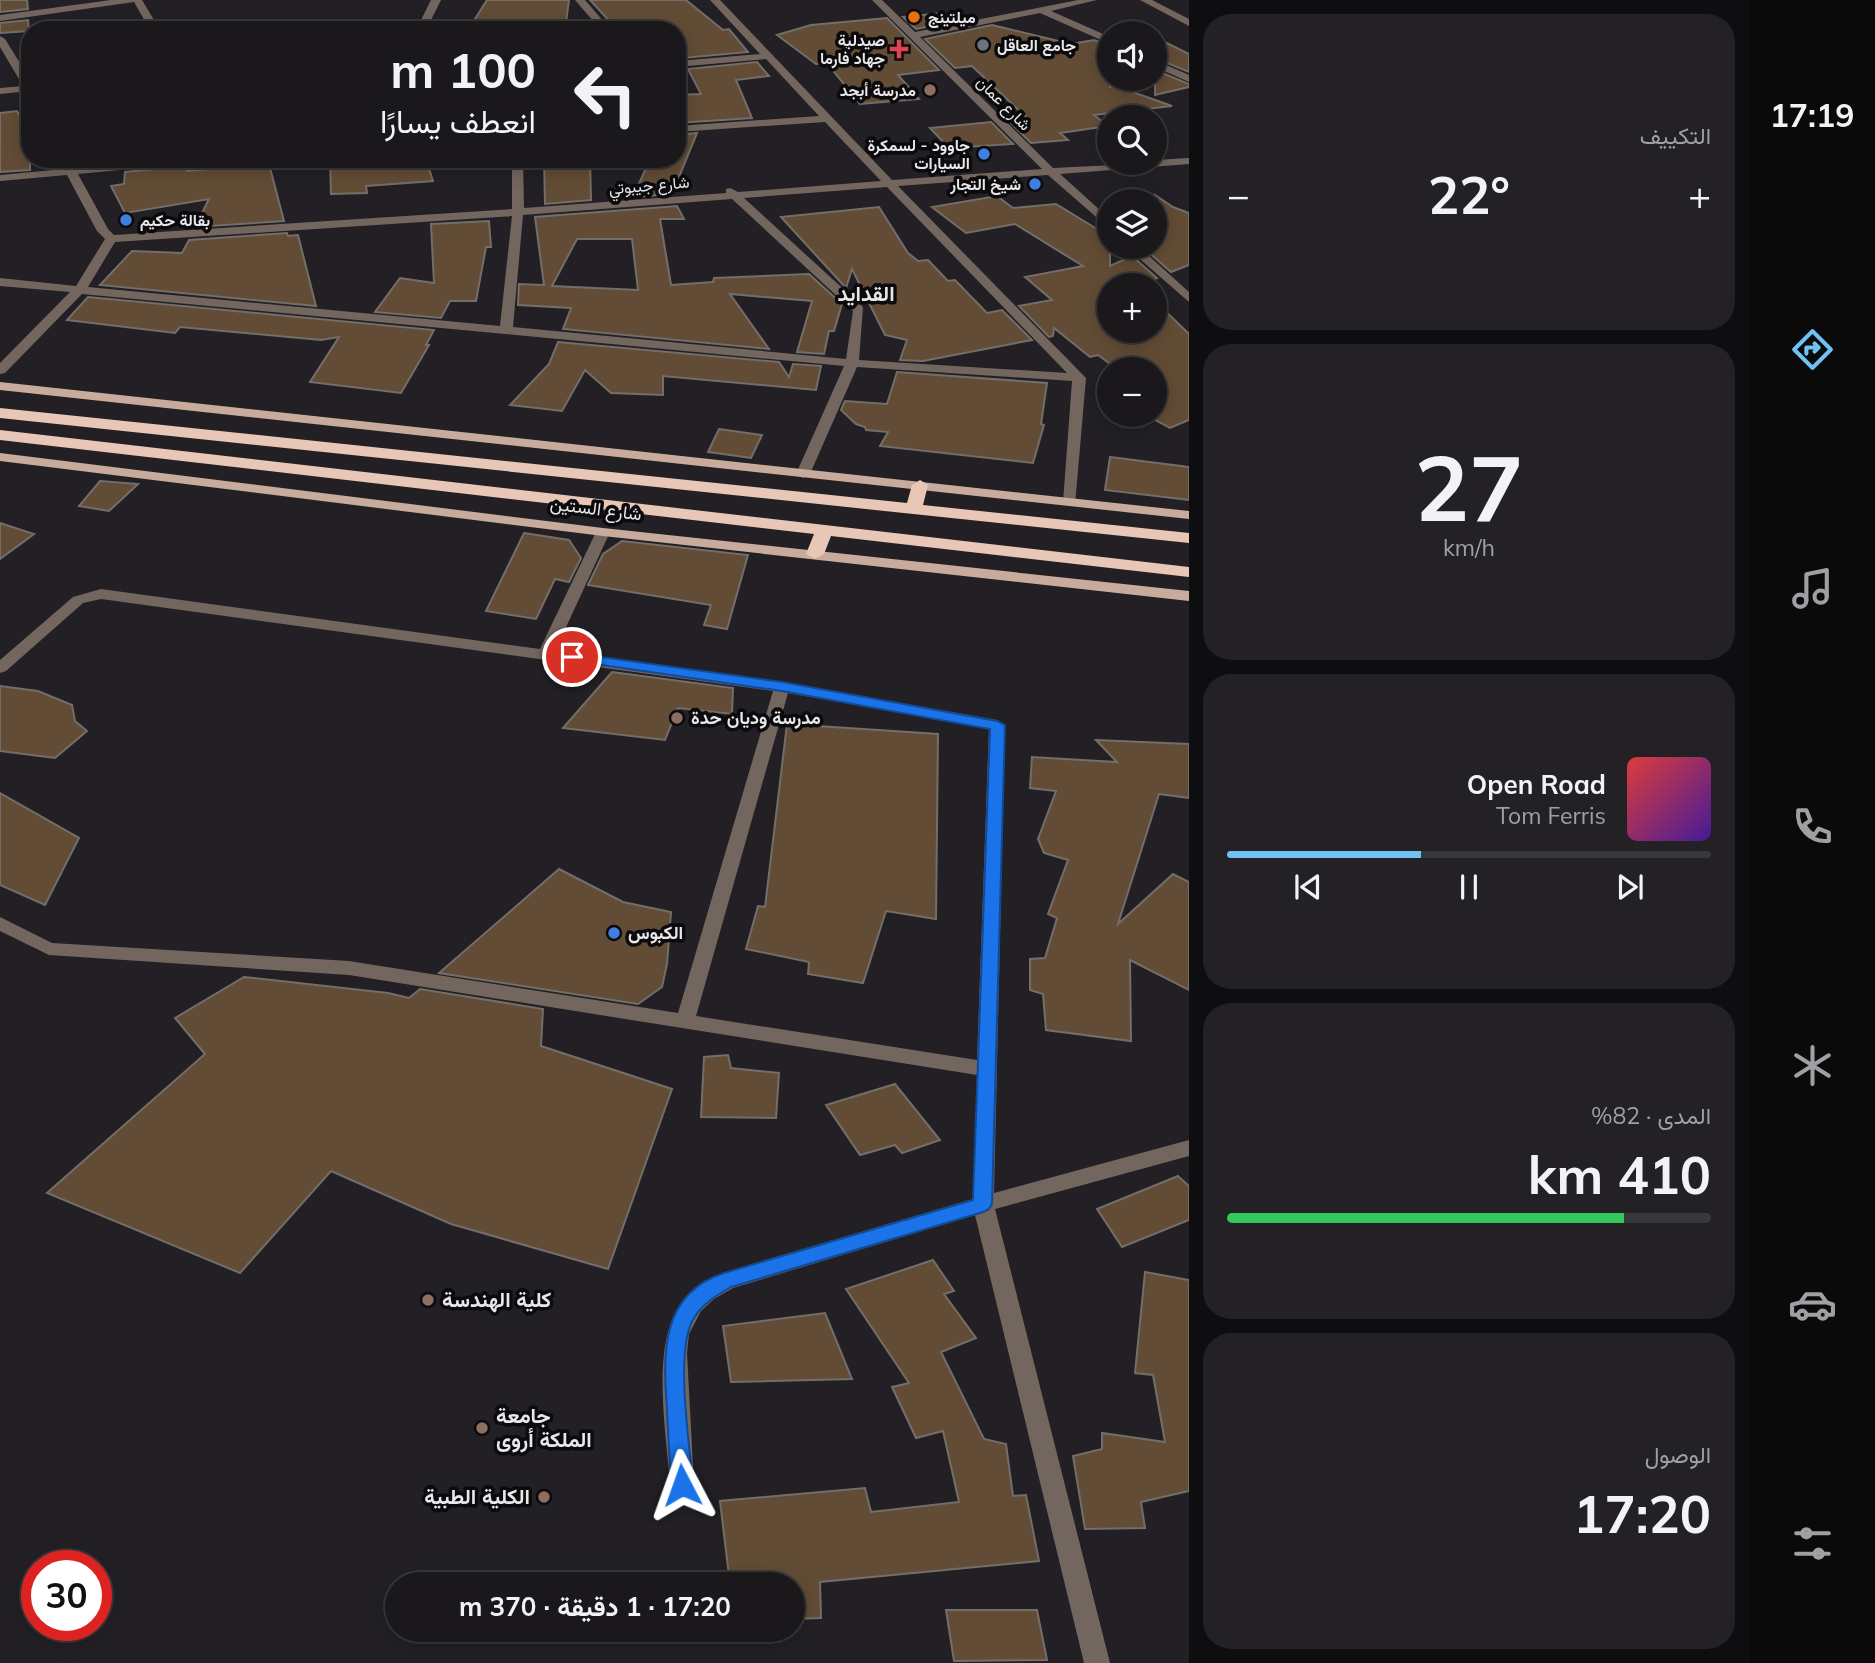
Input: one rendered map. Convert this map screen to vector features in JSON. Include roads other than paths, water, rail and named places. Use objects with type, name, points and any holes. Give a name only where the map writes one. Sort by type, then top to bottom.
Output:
[{"type":"highway","name":"شارع الستين","points":[[0,413],[1189,538]]},
{"type":"highway","name":"شارع الستين","points":[[0,435],[1189,572]]},
{"type":"highway","points":[[914,508],[920,485]]},
{"type":"highway","points":[[815,554],[824,530]]},
{"type":"main road","points":[[0,386],[1189,515]]},
{"type":"main road","name":"شارع الستين","points":[[0,457],[603,532],[1189,596]]},
{"type":"street","points":[[0,18],[135,0],[149,21]]},
{"type":"street","points":[[426,21],[436,0]]},
{"type":"street","points":[[580,0],[598,21]]},
{"type":"street","points":[[715,0],[771,56],[883,178],[1079,378],[1070,502]]},
{"type":"street","name":"شارع عمان","points":[[877,0],[1040,162],[1097,214]]},
{"type":"street","points":[[915,35],[1093,0]]},
{"type":"street","points":[[1145,0],[1189,23]]},
{"type":"street","points":[[1041,10],[1097,35]]},
{"type":"street","points":[[0,39],[21,73]]},
{"type":"street","points":[[686,63],[771,56]]},
{"type":"street","points":[[1167,69],[1189,79]]},
{"type":"street","points":[[0,91],[21,89]]},
{"type":"street","points":[[686,128],[828,119]]},
{"type":"street","points":[[1167,151],[1189,149]]},
{"type":"street","name":"شارع جيبوتي","points":[[107,234],[729,190],[1097,157]]},
{"type":"street","name":"شارع جيبوتي","points":[[883,178],[1050,171],[1189,161]]},
{"type":"street","points":[[0,370],[80,289],[107,234],[68,168]]},
{"type":"street","points":[[0,178],[118,168]]},
{"type":"street","points":[[506,329],[518,206],[517,168]]},
{"type":"street","points":[[729,190],[859,310],[852,363],[803,474]]},
{"type":"street","points":[[1148,259],[1183,286],[1189,298]]},
{"type":"street","points":[[0,282],[852,363],[1079,378]]},
{"type":"street","points":[[546,653],[603,532]]},
{"type":"street","points":[[0,668],[78,600],[101,594],[782,687],[997,725],[983,1204],[1097,1663]]},
{"type":"street","points":[[685,1021],[782,687]]},
{"type":"street","points":[[0,923],[49,949],[349,968],[986,1069]]},
{"type":"street","points":[[682,1485],[674,1359],[676,1335],[686,1313],[703,1295],[724,1281],[983,1204],[1189,1148]]},
{"type":"place","name":"ميلتينج","points":[[914,17]]},
{"type":"place","name":"جامع العاقل","points":[[983,45]]},
{"type":"place","name":"صيدلية جهاد فارما","points":[[899,49]]},
{"type":"place","name":"مدرسة أبجد","points":[[930,90]]},
{"type":"place","name":"جاوود - لسمكرة السيارات","points":[[984,154]]},
{"type":"place","name":"شيخ التجار","points":[[1035,184]]},
{"type":"place","name":"بقالة حكيم","points":[[126,220]]},
{"type":"place","name":"مدرسة وديان حدة","points":[[677,718]]},
{"type":"place","name":"الكبوس","points":[[614,933]]},
{"type":"place","name":"كلية الهندسة","points":[[428,1300]]},
{"type":"place","name":"جامعة الملكة أروى","points":[[482,1428]]},
{"type":"place","name":"الكلية الطبية","points":[[544,1497]]},
{"type":"district","name":"القدايد","points":[[866,294]]}]
